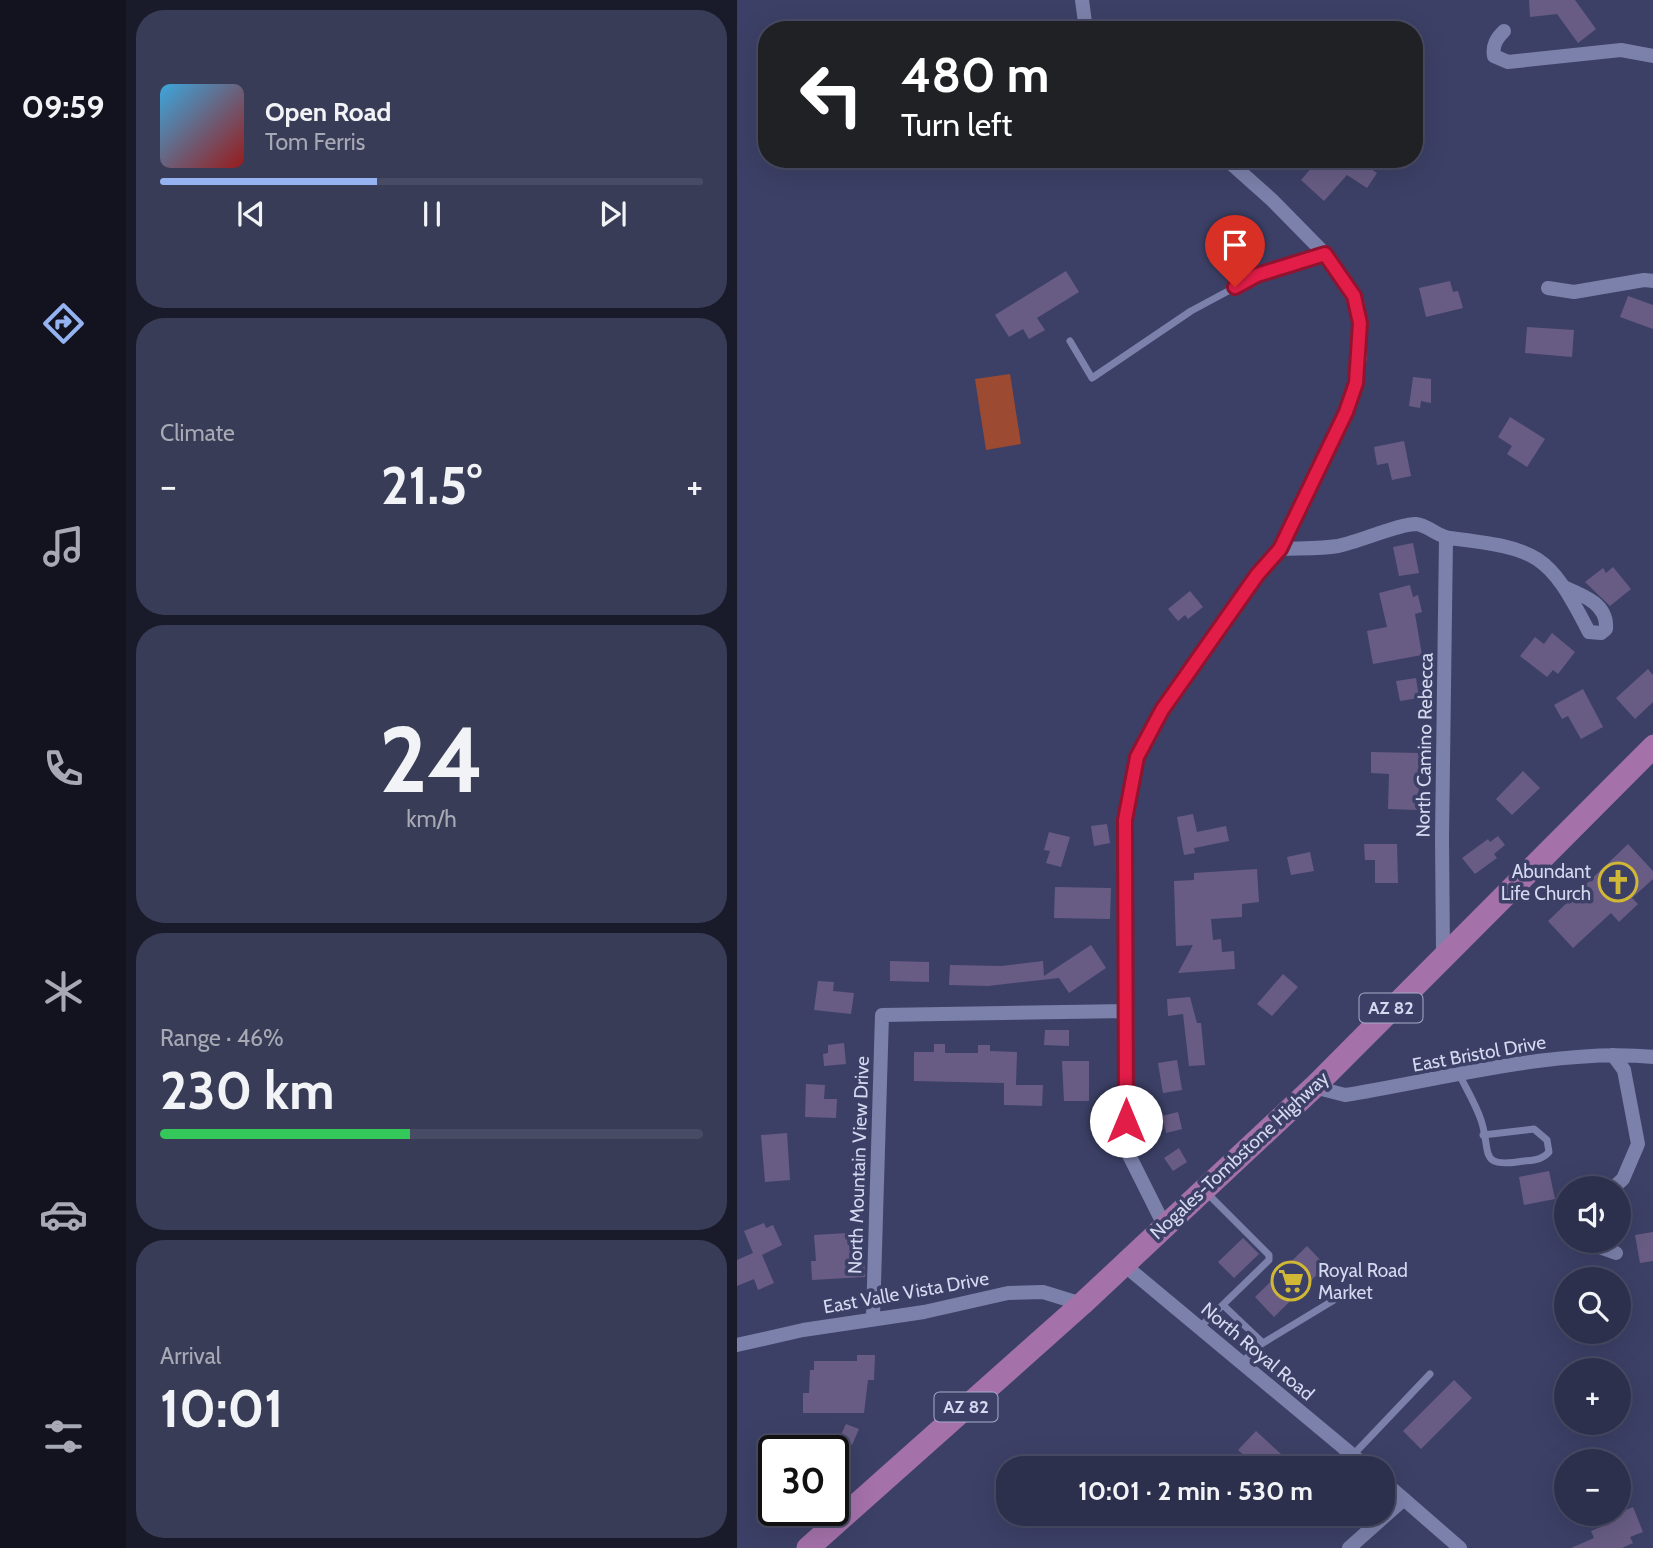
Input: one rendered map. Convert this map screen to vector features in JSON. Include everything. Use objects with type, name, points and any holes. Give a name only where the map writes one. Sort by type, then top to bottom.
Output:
[{"type":"main road","name":"Nogales-Tombstone Highway","points":[[808,1548],[1082,1304],[1314,1087],[1443,953],[1653,746]]},
{"type":"street","points":[[1082,0],[1085,21]]},
{"type":"street","points":[[1504,31],[1497,38],[1493,50],[1494,55],[1508,62],[1621,50],[1653,56]]},
{"type":"street","points":[[1164,1225],[1126,1149],[1125,820],[1137,757],[1162,710],[1257,575],[1280,549],[1346,412],[1358,369],[1361,339],[1358,305],[1349,287],[1325,254],[1236,168]]},
{"type":"street","points":[[1548,288],[1574,292],[1644,279],[1653,281]]},
{"type":"street","points":[[1280,549],[1337,546],[1415,524],[1446,538],[1489,541],[1525,552],[1549,567],[1566,588]]},
{"type":"street","name":"North Camino Rebecca","points":[[1443,953],[1446,538]]},
{"type":"street","name":"North Mountain View Drive","points":[[873,1317],[882,1014],[1127,1011]]},
{"type":"street","points":[[1613,1055],[1624,1070],[1638,1144],[1624,1176]]},
{"type":"street","name":"East Bristol Drive","points":[[1314,1087],[1345,1095],[1556,1059],[1613,1055],[1653,1057]]},
{"type":"street","name":"North Royal Road","points":[[1123,1264],[1352,1455]]},
{"type":"street","name":"East Valle Vista Drive","points":[[737,1345],[1008,1293],[1043,1292],[1082,1304]]},
{"type":"street","points":[[1395,1491],[1460,1548]]},
{"type":"street","points":[[1349,1548],[1404,1499]]},
{"type":"lane","points":[[1070,341],[1092,377],[1191,311],[1257,275],[1325,254]]},
{"type":"lane","points":[[1460,1076],[1482,1122],[1483,1135],[1486,1153],[1491,1161],[1501,1165],[1544,1158],[1549,1152],[1547,1140],[1534,1129],[1483,1135]]},
{"type":"lane","points":[[1200,1327],[1269,1260],[1269,1255],[1203,1189]]},
{"type":"lane","points":[[1242,1362],[1263,1343],[1334,1300]]},
{"type":"lane","points":[[1223,1305],[1263,1343]]},
{"type":"lane","points":[[1352,1455],[1429,1374]]},
{"type":"shaded area","points":[[1010,374],[1021,444],[986,450],[975,379]]},
{"type":"building","points":[[1529,0],[1575,0],[1596,29],[1578,43],[1557,14],[1530,17]]},
{"type":"building","points":[[1311,168],[1370,168],[1377,173],[1367,188],[1347,175],[1324,201],[1301,180]]},
{"type":"building","points":[[1066,271],[1079,292],[1037,318],[1045,330],[1029,339],[1023,329],[1009,337],[995,315]]},
{"type":"building","points":[[1450,281],[1453,292],[1458,291],[1463,308],[1426,317],[1419,288]]},
{"type":"building","points":[[1628,296],[1653,305],[1653,329],[1620,317]]},
{"type":"building","points":[[1527,327],[1574,330],[1572,357],[1525,353]]},
{"type":"building","points":[[1413,377],[1431,379],[1431,403],[1421,401],[1420,408],[1409,406]]},
{"type":"building","points":[[1510,417],[1545,439],[1527,467],[1507,454],[1512,446],[1498,437]]},
{"type":"building","points":[[1404,441],[1411,476],[1392,480],[1388,463],[1377,465],[1374,447]]},
{"type":"building","points":[[1413,543],[1419,573],[1399,576],[1393,547]]},
{"type":"building","points":[[1613,567],[1631,589],[1610,606],[1585,582],[1603,568],[1606,573]]},
{"type":"building","points":[[1410,585],[1413,597],[1418,595],[1422,612],[1415,614],[1422,655],[1373,664],[1367,631],[1387,627],[1379,593]]},
{"type":"building","points":[[1190,591],[1203,607],[1188,619],[1185,615],[1178,621],[1168,609]]},
{"type":"building","points":[[1552,633],[1575,652],[1558,674],[1553,670],[1547,677],[1520,656],[1535,637],[1544,644]]},
{"type":"building","points":[[1648,669],[1653,675],[1653,702],[1635,719],[1616,698]]},
{"type":"building","points":[[1416,678],[1419,698],[1400,701],[1396,681]]},
{"type":"building","points":[[1583,689],[1603,727],[1581,739],[1568,716],[1562,719],[1554,705]]},
{"type":"building","points":[[1371,752],[1420,753],[1418,810],[1388,809],[1389,774],[1371,773]]},
{"type":"building","points":[[1523,771],[1540,788],[1512,815],[1496,799]]},
{"type":"building","points":[[1193,814],[1197,832],[1226,826],[1229,841],[1194,848],[1195,853],[1184,855],[1177,817]]},
{"type":"building","points":[[1107,824],[1110,843],[1094,846],[1091,826]]},
{"type":"building","points":[[1049,832],[1070,837],[1061,867],[1046,863],[1050,851],[1044,850]]},
{"type":"building","points":[[1498,836],[1505,845],[1494,854],[1497,858],[1475,874],[1462,858],[1488,839],[1490,842]]},
{"type":"building","points":[[1364,844],[1397,844],[1398,883],[1375,883],[1375,860],[1365,860]]},
{"type":"building","points":[[1628,844],[1653,871],[1653,879],[1632,898],[1638,904],[1619,922],[1611,913],[1573,948],[1548,921]]},
{"type":"building","points":[[1310,852],[1314,871],[1291,875],[1287,857]]},
{"type":"building","points":[[1257,869],[1259,902],[1242,904],[1242,917],[1211,919],[1213,940],[1221,939],[1222,952],[1234,951],[1235,969],[1178,973],[1193,945],[1176,946],[1174,881],[1194,880],[1194,873]]},
{"type":"building","points":[[1055,887],[1111,888],[1110,919],[1054,918]]},
{"type":"building","points":[[1091,945],[1106,968],[1069,993],[1059,978],[988,986],[949,985],[950,965],[1002,966],[1043,961],[1044,976]]},
{"type":"building","points":[[890,961],[929,962],[929,982],[890,981]]},
{"type":"building","points":[[1283,974],[1298,987],[1272,1016],[1257,1004]]},
{"type":"building","points":[[818,981],[834,982],[833,991],[854,993],[851,1014],[814,1010]]},
{"type":"building","points":[[1190,997],[1197,1023],[1201,1023],[1205,1065],[1189,1066],[1183,1014],[1168,1016],[1167,999]]},
{"type":"building","points":[[1045,1030],[1069,1030],[1069,1046],[1044,1045]]},
{"type":"building","points":[[844,1043],[846,1064],[824,1066],[823,1054],[828,1053],[828,1045]]},
{"type":"building","points":[[934,1044],[945,1044],[945,1053],[978,1053],[978,1045],[990,1045],[990,1051],[1017,1052],[1016,1085],[1043,1085],[1042,1106],[1004,1105],[1004,1083],[914,1081],[914,1052],[934,1052]]},
{"type":"building","points":[[1177,1060],[1182,1090],[1163,1093],[1158,1063]]},
{"type":"building","points":[[1062,1061],[1089,1061],[1089,1101],[1064,1101]]},
{"type":"building","points":[[806,1084],[825,1085],[824,1099],[837,1099],[836,1118],[805,1117]]},
{"type":"building","points":[[1178,1112],[1182,1129],[1166,1133],[1162,1116]]},
{"type":"building","points":[[787,1133],[790,1180],[765,1182],[761,1135]]},
{"type":"building","points":[[1179,1148],[1187,1162],[1173,1171],[1164,1158]]},
{"type":"building","points":[[1549,1171],[1554,1199],[1524,1205],[1519,1177]]},
{"type":"building","points":[[764,1223],[766,1228],[773,1225],[782,1245],[762,1255],[774,1283],[758,1290],[754,1279],[737,1286],[737,1260],[753,1253],[744,1231]]},
{"type":"building","points":[[863,1232],[865,1277],[812,1280],[811,1261],[816,1261],[814,1235]]},
{"type":"building","points":[[1653,1232],[1653,1261],[1640,1263],[1635,1235]]},
{"type":"building","points":[[1243,1238],[1259,1254],[1234,1278],[1218,1262]]},
{"type":"building","name":"Royal Road Market","points":[[1307,1246],[1326,1266],[1274,1317],[1255,1297]]},
{"type":"building","points":[[857,1355],[875,1355],[874,1380],[868,1380],[864,1413],[803,1413],[803,1393],[809,1393],[810,1370],[814,1370],[814,1361],[857,1361]]},
{"type":"building","points":[[1454,1380],[1472,1398],[1421,1449],[1403,1431]]},
{"type":"building","points":[[846,1424],[859,1429],[852,1445],[849,1444],[849,1435],[841,1435]]},
{"type":"building","points":[[1256,1431],[1281,1454],[1245,1456],[1238,1450]]},
{"type":"building","points":[[1633,1507],[1643,1532],[1630,1537],[1633,1543],[1622,1548],[1571,1548],[1594,1538],[1591,1531],[1603,1526],[1631,1526]]},
{"type":"place","name":"Abundant Life Church","points":[[1618,882]]},
{"type":"place","name":"Royal Road Market","points":[[1291,1281]]},
{"type":"route","points":[[1126,1121],[1125,820],[1137,757],[1162,710],[1257,575],[1280,549],[1346,412],[1356,383],[1360,356],[1358,305],[1349,287],[1325,254],[1257,275],[1235,287]]}]
